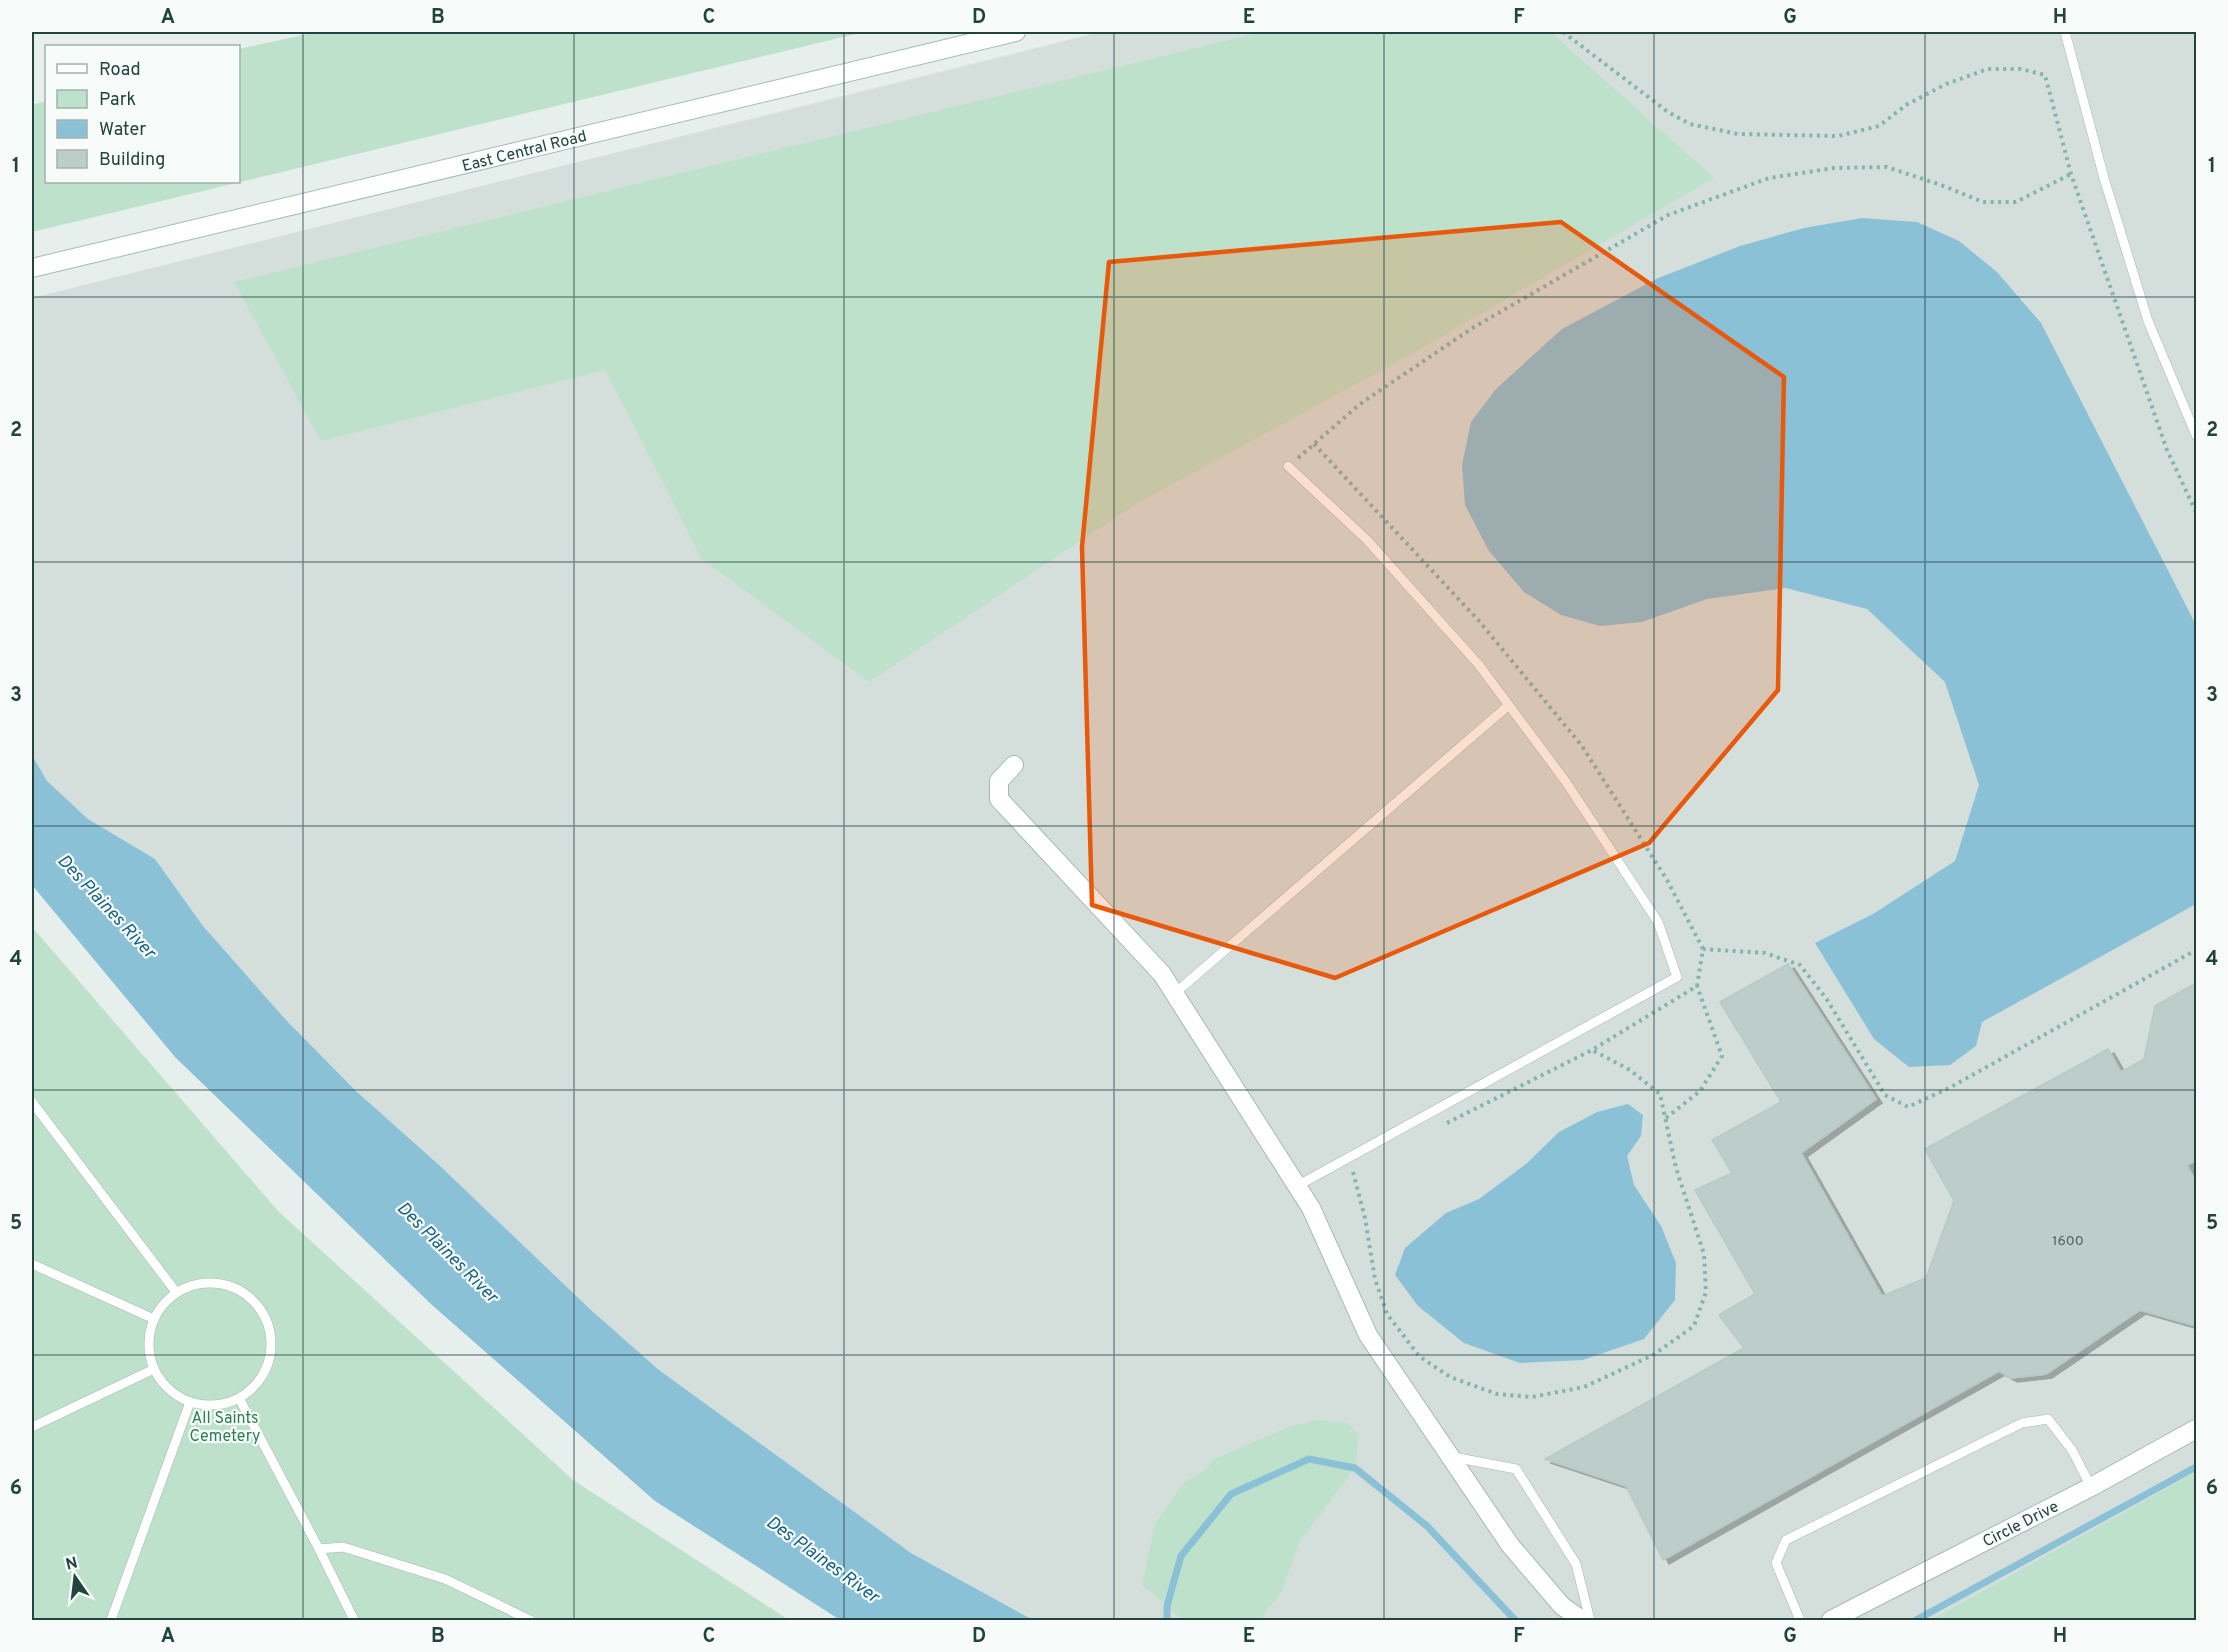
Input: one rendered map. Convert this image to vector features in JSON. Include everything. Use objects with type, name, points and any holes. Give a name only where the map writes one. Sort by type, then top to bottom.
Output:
[{"type":"street","name":"East Central Road","points":[[32,268],[1016,32]]},
{"type":"street","points":[[1014,765],[999,782],[999,800],[1162,974],[1311,1208],[1368,1335],[1510,1545],[1562,1606],[1582,1620]]},
{"type":"street","name":"Circle Drive","points":[[1839,1619],[2091,1487],[2196,1429]]},
{"type":"lane","points":[[2065,32],[2104,178],[2148,321],[2196,435]]},
{"type":"lane","points":[[1288,466],[1367,540],[1479,665],[1566,782],[1658,922],[1677,977],[1297,1186]]},
{"type":"lane","points":[[1174,994],[1509,705]]},
{"type":"lane","points":[[32,1102],[176,1292]]},
{"type":"lane","points":[[32,1264],[154,1319]]},
{"type":"lane","points":[[214,1282],[233,1286],[250,1296],[263,1312],[271,1330],[272,1350],[267,1369],[255,1386],[228,1403],[215,1405],[190,1402],[175,1394],[163,1383],[154,1369],[149,1344],[154,1319],[163,1304],[176,1292],[194,1284],[214,1282]]},
{"type":"lane","points":[[32,1427],[154,1369]]},
{"type":"lane","points":[[239,1398],[354,1620]]},
{"type":"lane","points":[[111,1620],[190,1402]]},
{"type":"lane","points":[[1800,1620],[1776,1563],[1786,1540],[2022,1423],[2048,1419],[2072,1450],[2091,1487]]},
{"type":"lane","points":[[1452,1457],[1516,1469],[1576,1564],[1590,1620]]},
{"type":"lane","points":[[319,1549],[343,1547],[445,1579],[530,1620]]},
{"type":"path","points":[[1563,32],[1668,112],[1690,124],[1738,134],[1838,136],[1879,126],[1906,105],[1946,84],[1988,69],[2021,69],[2045,75],[2072,174],[2166,450],[2196,512]]},
{"type":"path","points":[[1288,466],[1360,404],[1474,327],[1668,215],[1769,178],[1834,168],[1887,167],[1983,202],[2016,202],[2072,174]]},
{"type":"path","points":[[1314,444],[1479,621],[1582,746],[1667,880],[1702,949],[1697,986],[1722,1056],[1700,1091],[1666,1118]]},
{"type":"path","points":[[1702,949],[1765,952],[1800,965],[1826,998],[1885,1095],[1908,1107],[1949,1088],[2196,950]]},
{"type":"path","points":[[1446,1124],[1592,1050],[1697,986]]},
{"type":"path","points":[[1349,1157],[1365,1218],[1375,1279],[1387,1314],[1419,1356],[1450,1377],[1497,1394],[1532,1397],[1584,1387],[1653,1355],[1694,1326],[1706,1292],[1704,1254],[1676,1168],[1660,1094],[1630,1070],[1592,1050]]},
{"type":"path","points":[[1353,1171],[1363,1166]]},
{"type":"highlighted area","points":[[1561,222],[1784,377],[1778,690],[1649,843],[1335,978],[1092,905],[1082,547],[1109,262]]},
{"type":"shaded area","points":[[1100,32],[2196,32],[2196,1620],[1033,1620],[911,1553],[659,1370],[592,1311],[439,1165],[356,1091],[286,1020],[203,926],[155,859],[88,819],[47,781],[32,755],[32,298]]},
{"type":"green space","points":[[316,32],[864,32],[240,182],[240,49]]},
{"type":"green space","points":[[1262,32],[1551,32],[1714,178],[1417,351],[1134,505],[869,682],[702,559],[605,370],[321,441],[234,282]]},
{"type":"green space","points":[[45,101],[45,183],[236,183],[32,232],[32,105]]},
{"type":"green space","name":"All Saints Cemetery","points":[[32,927],[279,1212],[573,1480],[789,1620],[32,1620]]},
{"type":"green space","points":[[1316,1420],[1348,1423],[1359,1436],[1355,1468],[1300,1541],[1281,1593],[1264,1614],[1263,1620],[1183,1620],[1142,1585],[1155,1524],[1184,1482],[1206,1470],[1212,1460],[1288,1427]]},
{"type":"green space","points":[[2196,1472],[2196,1620],[1931,1620]]},
{"type":"water","points":[[1862,218],[1917,222],[1959,241],[1997,272],[2041,323],[2196,625],[2196,904],[1982,1022],[1976,1046],[1950,1065],[1909,1067],[1874,1039],[1815,943],[1873,914],[1955,861],[1979,785],[1945,682],[1867,609],[1786,588],[1707,599],[1642,622],[1600,626],[1561,615],[1524,592],[1489,551],[1465,505],[1462,465],[1471,422],[1496,389],[1562,329],[1656,279],[1740,246],[1804,228]]},
{"type":"water","name":"Des Plaines River","points":[[32,755],[47,781],[88,819],[155,859],[203,926],[286,1020],[356,1091],[439,1165],[592,1311],[659,1370],[911,1553],[1033,1620],[840,1620],[655,1501],[432,1305],[175,1057],[32,885]]},
{"type":"water","points":[[1628,1104],[1643,1115],[1641,1136],[1627,1156],[1634,1185],[1661,1226],[1676,1263],[1675,1300],[1644,1339],[1583,1360],[1520,1363],[1464,1343],[1418,1306],[1395,1275],[1405,1248],[1446,1213],[1479,1199],[1526,1164],[1559,1132],[1597,1112]]},
{"type":"building","points":[[1788,964],[1876,1099],[1801,1153],[1882,1296],[1926,1278],[1954,1201],[1925,1149],[2108,1049],[2121,1072],[2144,1059],[2155,1006],[2196,983],[2196,1160],[2187,1165],[2196,1182],[2196,1326],[2140,1310],[2046,1374],[2011,1378],[1999,1371],[1663,1560],[1626,1486],[1545,1459],[1744,1348],[1719,1315],[1755,1294],[1695,1190],[1732,1173],[1712,1140],[1781,1102],[1720,1002]]},
{"type":"waterway","points":[[1167,1620],[1167,1606],[1181,1556],[1231,1494],[1309,1459],[1355,1468],[1427,1526],[1515,1620]]},
{"type":"waterway","points":[[1916,1620],[2196,1467]]}]
